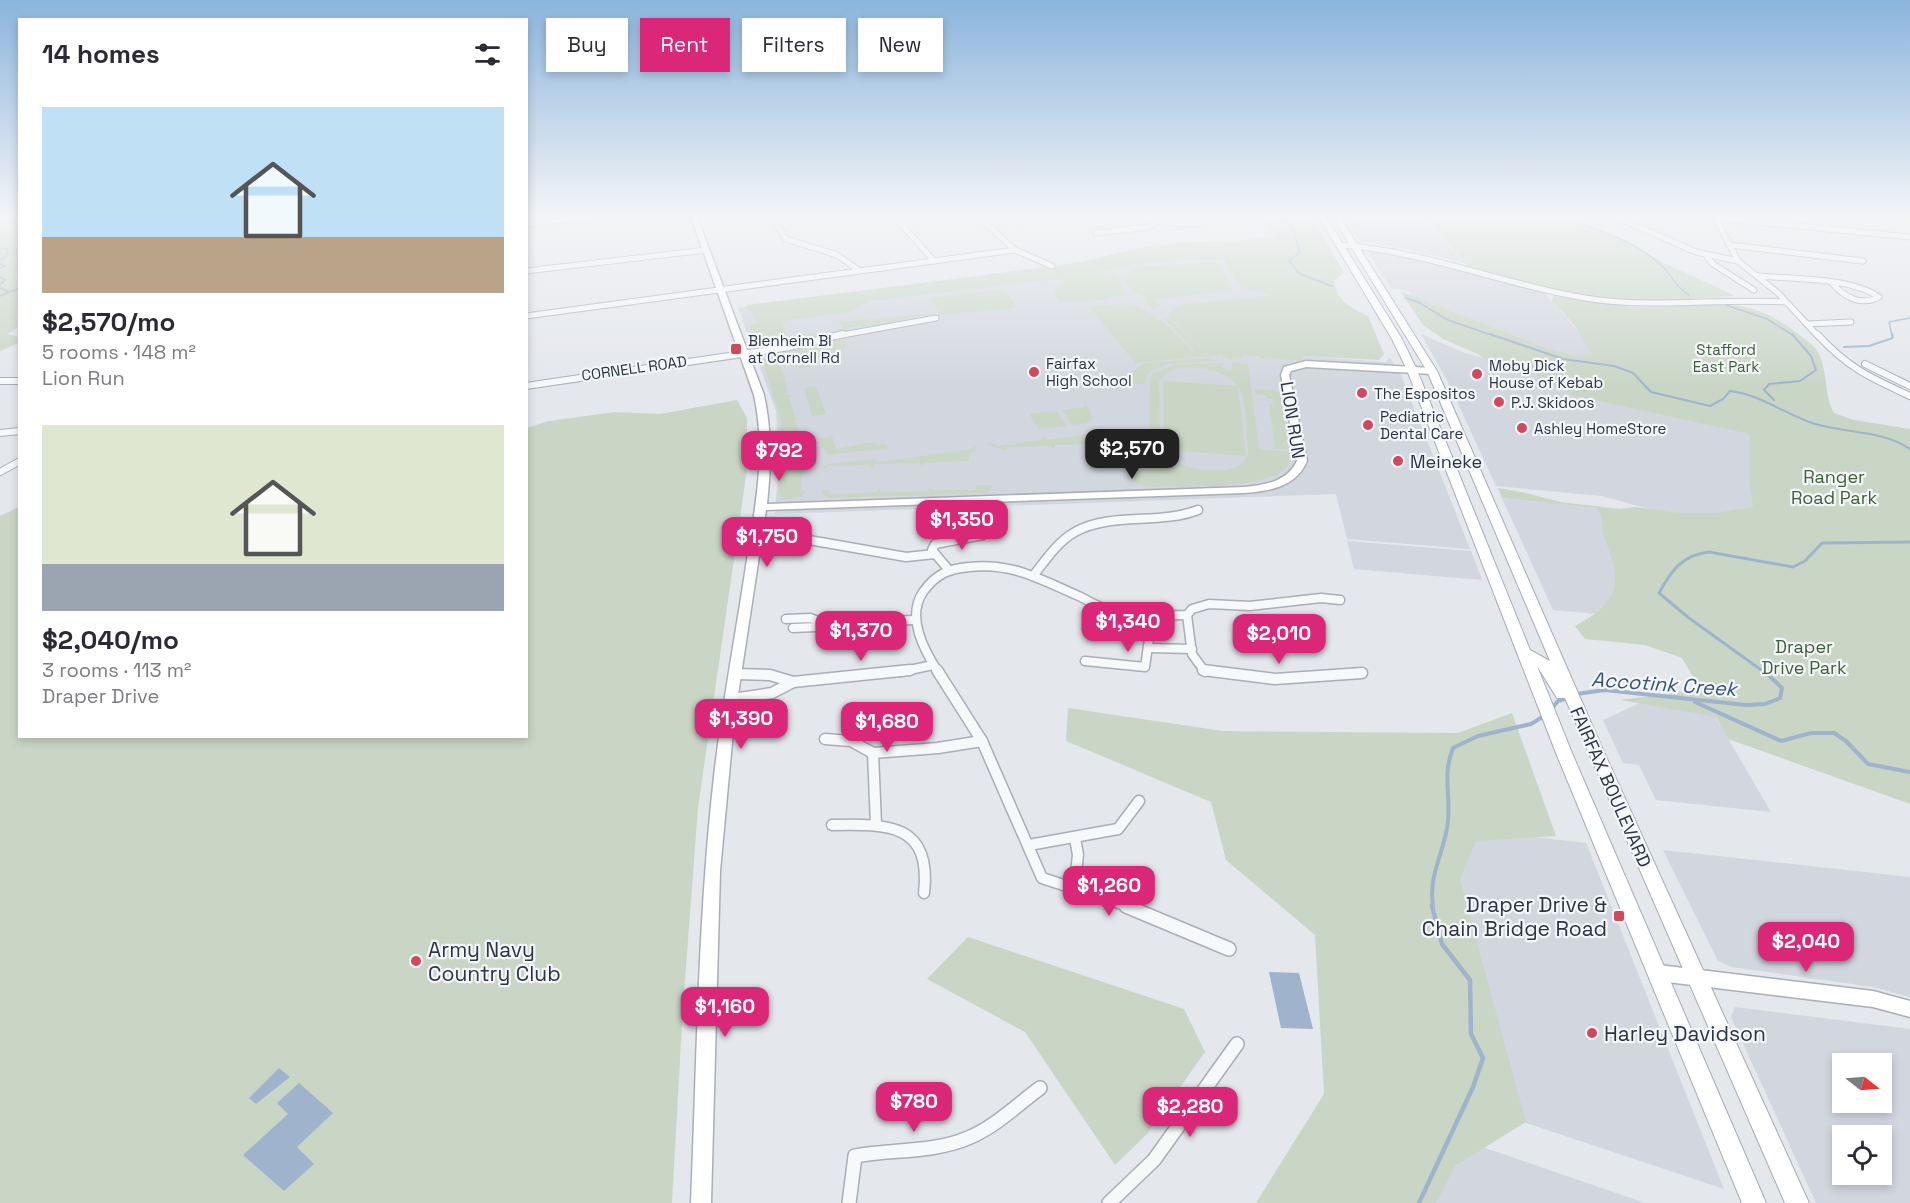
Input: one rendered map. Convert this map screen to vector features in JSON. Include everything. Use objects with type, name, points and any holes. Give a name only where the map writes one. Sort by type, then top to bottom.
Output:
[{"type":"main road","points":[[701,1203],[712,871],[735,674],[761,507],[766,421],[714,273]]},
{"type":"main road","name":"FAIRFAX BOULEVARD","points":[[1357,273],[1397,339],[1412,370],[1564,753],[1659,973],[1754,1203]]},
{"type":"main road","points":[[1373,273],[1432,371],[1529,595],[1554,668]]},
{"type":"main road","name":"LION RUN","points":[[761,507],[1244,490],[1269,487],[1292,477],[1302,461],[1286,375],[1287,369],[1306,364],[1432,371]]},
{"type":"main road","points":[[1501,593],[1529,595]]},
{"type":"main road","points":[[1525,653],[1554,668]]},
{"type":"main road","name":"FAIRFAX BOULEVARD","points":[[1554,668],[1590,739],[1694,977],[1797,1203]]},
{"type":"main road","points":[[1659,973],[1873,999],[1910,1009]]},
{"type":"street","points":[[528,316],[844,273]]},
{"type":"street","points":[[1485,273],[1558,293],[1596,300],[1632,303],[1740,300],[1786,302]]},
{"type":"street","points":[[1727,273],[1754,290]]},
{"type":"street","points":[[1753,273],[1786,302],[1844,362],[1910,396]]},
{"type":"street","points":[[1756,276],[1833,284],[1863,288],[1876,293],[1879,297],[1866,301],[1849,297],[1841,294],[1833,284]]},
{"type":"street","name":"CORNELL ROAD","points":[[528,386],[789,347],[852,332],[894,327],[936,318]]},
{"type":"street","points":[[1807,324],[1851,322]]},
{"type":"street","points":[[1865,364],[1910,386]]},
{"type":"street","points":[[0,381],[18,381]]},
{"type":"street","points":[[0,434],[18,431]]},
{"type":"street","points":[[0,472],[18,462]]},
{"type":"street","points":[[1033,576],[1063,541],[1079,530],[1182,517],[1198,510]]},
{"type":"street","points":[[948,569],[935,554],[933,547],[939,542],[983,535]]},
{"type":"street","points":[[808,540],[906,557],[935,554]]},
{"type":"street","points":[[1187,615],[1146,615],[1097,606],[1033,576],[992,564],[948,569],[924,590],[915,620],[920,640],[933,665],[982,741],[1042,878],[1151,914],[1194,936],[1229,949]]},
{"type":"street","points":[[1340,600],[1287,600],[1250,606],[1209,604],[1192,609],[1187,615],[1197,666],[1213,674],[1275,679],[1362,673]]},
{"type":"street","points":[[1085,661],[1145,667],[1149,648],[1146,615]]},
{"type":"street","points":[[786,619],[810,618],[824,623],[915,620]]},
{"type":"street","points":[[793,628],[816,627],[824,623]]},
{"type":"street","points":[[1149,648],[1192,649]]},
{"type":"street","points":[[735,674],[771,675],[793,682],[907,671],[933,665]]},
{"type":"street","points":[[732,699],[759,695],[786,687],[793,682]]},
{"type":"street","points":[[825,739],[851,741],[873,753],[938,748],[982,741]]},
{"type":"street","points":[[873,753],[876,825]]},
{"type":"street","points":[[1029,845],[1118,829],[1139,801]]},
{"type":"street","points":[[832,825],[876,825],[905,833],[918,845],[928,866],[924,893]]},
{"type":"street","points":[[1074,890],[1078,855],[1075,838]]},
{"type":"street","points":[[1109,1203],[1154,1160],[1237,1044]]},
{"type":"street","points":[[849,1203],[855,1156],[885,1149],[926,1149],[963,1141],[1005,1115],[1040,1088]]},
{"type":"shaded area","name":"Fairfax High School","points":[[998,273],[1283,273],[1303,356],[1385,362],[1390,358],[1401,375],[1470,549],[1347,539],[1336,494],[775,514],[779,455],[776,411],[738,308]]},
{"type":"shaded area","points":[[1382,273],[1474,273],[1544,292],[1608,366],[1753,391],[1770,543],[1602,496],[1496,486],[1448,382],[1421,334],[1465,353],[1537,373],[1524,355],[1419,307],[1408,290],[1392,289]]},
{"type":"shaded area","points":[[1502,498],[1597,508],[1661,620],[1553,610]]},
{"type":"shaded area","points":[[1347,541],[1471,551],[1482,580],[1354,569]]},
{"type":"shaded area","points":[[1640,703],[1713,713],[1771,812],[1656,800],[1639,765],[1623,763],[1603,720]]},
{"type":"shaded area","points":[[1415,823],[1586,843],[1724,1189],[1484,1109]]},
{"type":"shaded area","points":[[1663,850],[1910,877],[1910,997],[1873,987],[1732,967],[1718,961]]},
{"type":"shaded area","points":[[1735,1007],[1910,1029],[1910,1203],[1816,1203],[1731,1017]]},
{"type":"shaded area","points":[[1436,1131],[1645,1203],[1427,1203]]},
{"type":"green space","points":[[0,273],[18,273],[18,328],[7,334],[18,337],[18,343],[0,351]]},
{"type":"green space","points":[[1000,273],[1117,275],[1126,295],[1107,298],[1108,300],[1059,302],[1055,289],[1066,278],[870,301],[850,312],[788,320],[782,323],[787,337],[792,338],[792,341],[767,347],[757,345],[755,341],[758,340],[755,340],[749,325],[759,323],[746,305]]},
{"type":"green space","points":[[1129,273],[1224,273],[1233,291],[1157,299],[1155,301],[1161,305],[1155,310],[1151,310],[1153,309],[1145,301],[1140,301],[1147,298],[1135,293],[1123,279],[1127,279]]},
{"type":"green space","points":[[1232,273],[1344,273],[1334,280],[1337,293],[1350,306],[1368,316],[1384,354],[1379,360],[1302,356],[1302,360],[1260,359],[1259,356],[1244,355],[1242,358],[1234,359],[1221,354],[1210,356],[1169,314],[1179,305],[1274,295],[1243,287]]},
{"type":"green space","points":[[1486,273],[1686,273],[1735,296],[1643,302],[1585,298]]},
{"type":"green space","points":[[1002,289],[1016,306],[940,315],[931,298]]},
{"type":"green space","points":[[1400,291],[1540,346],[1578,357],[1593,355],[1574,325],[1552,301],[1553,296],[1635,307],[1720,304],[1758,311],[1778,320],[1816,349],[1821,359],[1834,413],[1854,420],[1910,429],[1910,804],[1728,739],[1716,717],[1621,700],[1687,691],[1697,684],[1682,658],[1645,645],[1585,639],[1575,626],[1602,608],[1614,589],[1613,565],[1597,508],[1502,498],[1498,488],[1560,502],[1620,509],[1636,507],[1680,513],[1715,513],[1753,507],[1749,476],[1750,434],[1572,395],[1564,389],[1542,384],[1534,371],[1488,362],[1478,354],[1443,339],[1423,325]]},
{"type":"green space","points":[[1120,304],[1151,314],[1175,333],[1191,349],[1190,352],[1194,350],[1163,318],[1170,319],[1209,356],[1135,363],[1090,307]]},
{"type":"green space","points":[[928,311],[930,315],[886,324],[849,328],[849,331],[806,339],[801,334],[837,332],[843,329],[841,323],[834,321],[928,313]]},
{"type":"green space","points":[[841,339],[846,342],[845,348],[835,350],[836,353],[811,357],[814,362],[809,363],[810,367],[798,368],[795,350]]},
{"type":"green space","points":[[775,352],[783,355],[777,358],[783,375],[789,376],[784,377],[788,395],[795,396],[789,397],[795,418],[801,418],[795,420],[801,439],[807,439],[801,441],[804,464],[811,465],[803,466],[801,491],[807,491],[793,499],[785,499],[778,495],[782,450],[781,420],[761,356]]},
{"type":"green space","points":[[1208,358],[1217,361],[1168,364],[1149,372],[1144,384],[1127,383],[1127,378],[1143,363]]},
{"type":"green space","points":[[1225,363],[1221,368],[1231,371],[1233,363],[1248,364],[1259,449],[1291,452],[1288,466],[1277,474],[1243,484],[1148,487],[1134,482],[1117,436],[1123,440],[1142,441],[1143,447],[1149,448],[1152,374],[1173,365]],"holes":[[[1193,368],[1216,371],[1228,377],[1237,385],[1245,408],[1248,452],[1244,461],[1236,467],[1212,471],[1187,466],[1167,458],[1160,450],[1159,382],[1162,377],[1176,369]]]},
{"type":"green space","name":"Fairfax High School","points":[[1163,381],[1238,386],[1246,456],[1164,450]]},
{"type":"green space","points":[[816,386],[826,414],[812,416],[804,388]]},
{"type":"green space","points":[[1255,389],[1279,391],[1290,450],[1270,448],[1275,447],[1269,404],[1273,404],[1272,399],[1267,399],[1266,395],[1255,394]]},
{"type":"green space","points":[[1082,397],[1093,418],[1087,423],[1072,425],[1062,410],[1086,407]]},
{"type":"green space","name":"Army Navy Country Club","points":[[737,400],[747,418],[747,469],[698,808],[683,1006],[672,1203],[0,1203],[0,516],[18,507],[18,738],[528,738],[528,428],[549,421],[615,412],[660,414]]},
{"type":"green space","points":[[1056,411],[1067,426],[1039,429],[1029,414]]},
{"type":"green space","points":[[1087,431],[1099,433],[1094,435],[1096,442],[1103,442],[1104,448],[1099,444],[1055,445],[1054,449],[1051,446],[1007,447],[1006,451],[987,444],[994,443],[997,446],[1042,440],[1043,436],[1047,440],[1088,434]]},
{"type":"green space","points":[[832,436],[836,449],[874,442],[877,445],[886,444],[888,448],[827,455],[819,439]]},
{"type":"green space","points":[[973,445],[976,448],[969,455],[969,461],[924,463],[922,467],[920,463],[875,464],[872,469],[870,465],[828,466],[825,470],[822,468],[829,464],[875,459],[878,462],[973,449]]},
{"type":"green space","points":[[976,485],[992,487],[988,493],[830,498],[823,495],[821,490],[829,490],[829,495],[877,492],[879,488],[881,492],[928,491],[930,486],[933,490],[976,490]]},
{"type":"green space","points":[[1068,708],[1223,731],[1458,733],[1512,713],[1556,836],[1476,841],[1460,880],[1526,1122],[1455,1166],[1436,1203],[1256,1203],[1324,1094],[1315,935],[1226,860],[1211,802],[1066,741]]},
{"type":"green space","points":[[968,937],[1184,1009],[1205,1052],[1147,1134],[1115,1165],[1025,1032],[927,979]]},
{"type":"water","points":[[1269,972],[1299,973],[1313,1029],[1281,1028]]},
{"type":"water","points":[[279,1068],[290,1077],[256,1104],[249,1098]]},
{"type":"water","points":[[299,1083],[333,1113],[297,1147],[314,1164],[284,1191],[243,1155],[288,1114],[277,1103]]},
{"type":"waterway","name":"Accotink Creek","points":[[1299,273],[1332,286]]},
{"type":"waterway","points":[[1668,273],[1689,295]]},
{"type":"waterway","points":[[0,277],[5,280],[0,285]]},
{"type":"waterway","points":[[0,288],[9,292]]},
{"type":"waterway","points":[[0,296],[18,289]]},
{"type":"waterway","name":"Accotink Creek","points":[[1405,298],[1418,302],[1448,320],[1494,336]]},
{"type":"waterway","points":[[1726,305],[1767,319],[1793,336]]},
{"type":"waterway","points":[[1892,336],[1889,322],[1910,318]]},
{"type":"waterway","name":"Accotink Creek","points":[[1490,334],[1563,359],[1614,366],[1633,373],[1651,392],[1710,406],[1723,399],[1730,391],[1741,393],[1812,423],[1887,438],[1910,449]]},
{"type":"waterway","points":[[1844,347],[1869,346],[1893,338],[1892,334]]},
{"type":"waterway","points":[[1774,400],[1764,390],[1769,384],[1800,381],[1816,370],[1811,356],[1793,336]]},
{"type":"waterway","name":"Accotink Creek","points":[[1764,672],[1689,618],[1659,593],[1678,565],[1691,557],[1709,552],[1793,567],[1805,561],[1822,543],[1910,542]]},
{"type":"waterway","name":"Accotink Creek","points":[[1576,694],[1605,690],[1746,705],[1765,704],[1780,698],[1782,688],[1763,670]]},
{"type":"waterway","name":"Accotink Creek","points":[[1551,709],[1558,701],[1567,698]]},
{"type":"waterway","points":[[1695,702],[1781,741],[1811,733],[1834,733],[1846,741],[1868,764],[1910,772]]},
{"type":"waterway","name":"Accotink Creek","points":[[1433,907],[1433,884],[1448,821],[1447,776],[1453,748],[1478,736],[1531,724],[1544,716]]},
{"type":"waterway","name":"Accotink Creek","points":[[1419,1203],[1473,1087],[1483,1058],[1471,1034],[1470,980],[1442,944],[1432,906]]},
{"type":"place","name":"Blenheim Bl at Cornell Rd","points":[[736,349]]},
{"type":"place","name":"Fairfax High School","points":[[1034,372]]},
{"type":"place","name":"Moby Dick House of Kebab","points":[[1477,374]]},
{"type":"place","name":"The Espositos","points":[[1362,393]]},
{"type":"place","name":"P.J. Skidoos","points":[[1499,402]]},
{"type":"place","name":"Pediatric Dental Care","points":[[1368,425]]},
{"type":"place","name":"Ashley HomeStore","points":[[1522,428]]},
{"type":"place","name":"Meineke","points":[[1398,461]]},
{"type":"place","name":"Draper Drive & Chain Bridge Road","points":[[1619,916]]},
{"type":"place","name":"Army Navy Country Club","points":[[416,961]]},
{"type":"place","name":"Harley Davidson","points":[[1592,1033]]},
{"type":"park label","name":"Stafford East Park","points":[[1726,358]]},
{"type":"park label","name":"Ranger Road Park","points":[[1834,486]]},
{"type":"park label","name":"Draper Drive Park","points":[[1804,656]]}]
